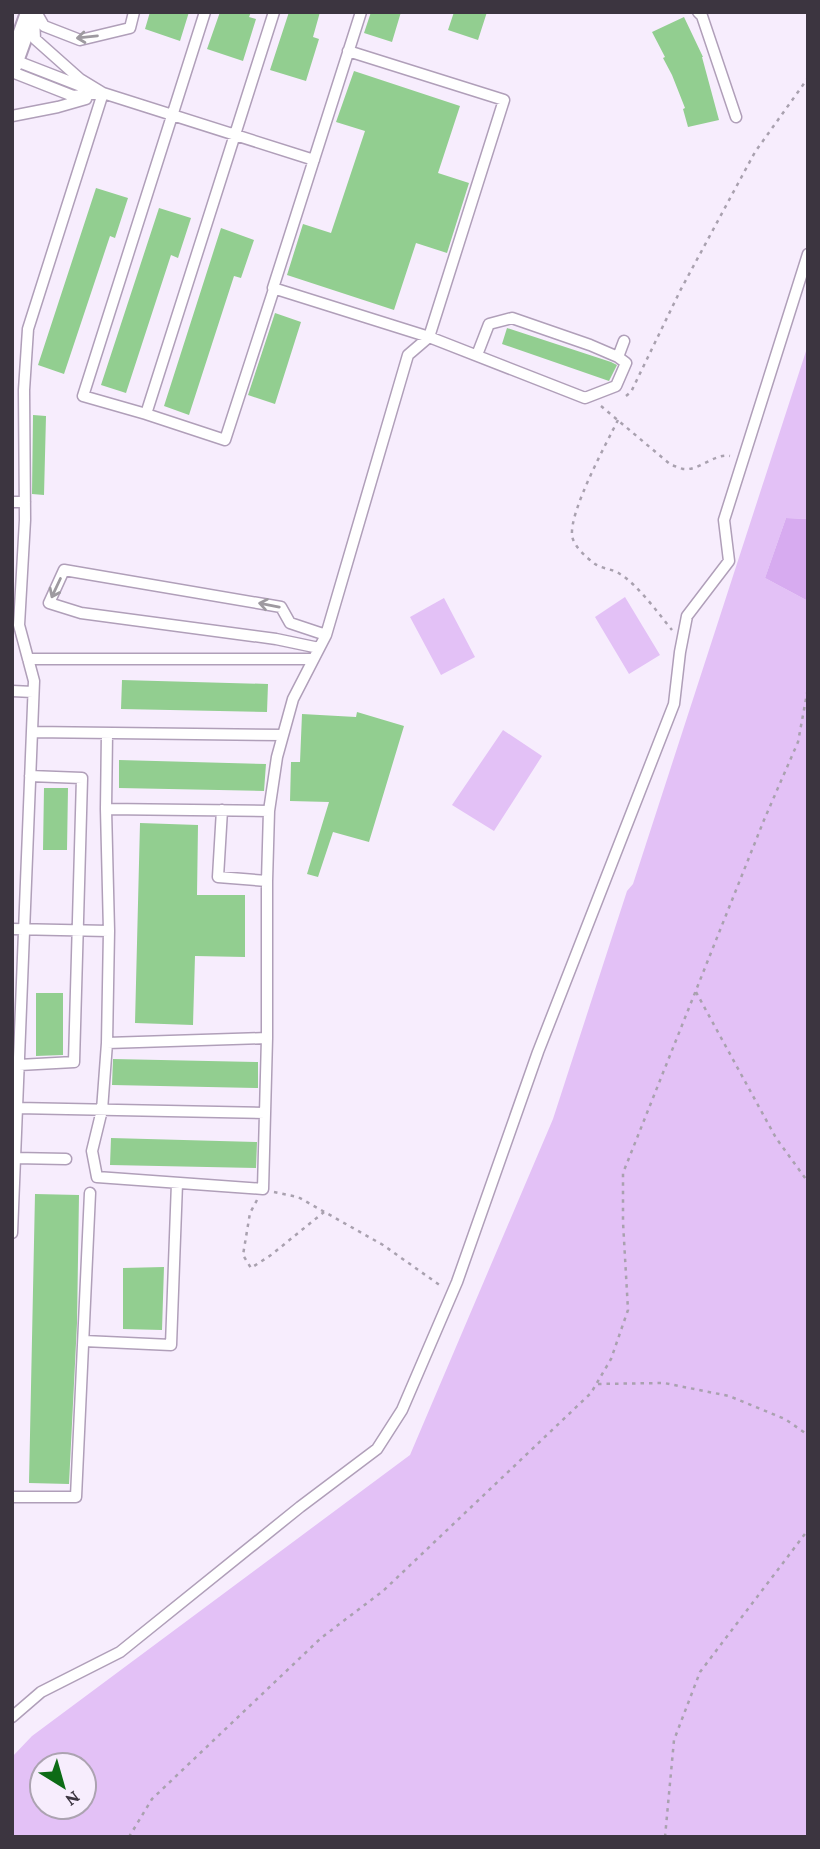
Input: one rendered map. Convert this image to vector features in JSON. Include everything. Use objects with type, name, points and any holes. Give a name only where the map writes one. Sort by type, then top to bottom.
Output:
[{"type":"street","points":[[13,66],[34,12]]},
{"type":"lane","points":[[34,12],[44,26],[80,40],[130,28],[134,12]]},
{"type":"lane","points":[[34,12],[35,39],[80,79],[103,93]]},
{"type":"lane","points":[[205,12],[83,396],[225,440],[361,12]]},
{"type":"lane","points":[[146,414],[274,12]]},
{"type":"lane","points":[[698,12],[702,16],[736,117]]},
{"type":"lane","points":[[107,733],[107,1043],[102,1110],[92,1151],[97,1177],[263,1189],[269,811],[277,757],[293,699],[326,635],[408,355],[429,337],[504,100],[348,51]]},
{"type":"lane","points":[[13,66],[314,160]]},
{"type":"lane","points":[[12,116],[58,107],[103,93]]},
{"type":"lane","points":[[12,1233],[34,681],[19,625],[25,502],[24,390],[28,330],[103,93]]},
{"type":"lane","points":[[12,1717],[41,1692],[120,1651],[377,1449],[402,1410],[452,1294],[538,1052],[674,704],[687,615],[729,561],[724,520],[808,254]]},
{"type":"lane","points":[[274,289],[429,337],[586,398],[616,386],[625,363],[618,357],[512,318],[489,324],[477,355]]},
{"type":"lane","points":[[618,357],[624,341]]},
{"type":"lane","points":[[12,502],[25,502]]},
{"type":"lane","points":[[319,648],[276,639],[81,613],[49,603],[64,570],[281,607],[290,623],[326,635]]},
{"type":"lane","points":[[28,659],[313,659]]},
{"type":"lane","points":[[12,691],[33,692]]},
{"type":"lane","points":[[32,732],[283,735]]},
{"type":"lane","points":[[19,1065],[74,1062],[82,778],[30,776]]},
{"type":"lane","points":[[106,809],[269,811]]},
{"type":"lane","points":[[222,810],[218,877],[267,881]]},
{"type":"lane","points":[[12,929],[109,931]]},
{"type":"lane","points":[[107,1043],[267,1038]]},
{"type":"lane","points":[[17,1108],[265,1113]]},
{"type":"lane","points":[[14,1158],[66,1158]]},
{"type":"lane","points":[[83,1341],[170,1345],[177,1183]]},
{"type":"lane","points":[[12,1497],[76,1497],[90,1194]]},
{"type":"path","points":[[624,397],[631,392],[680,291],[755,152],[808,78]]},
{"type":"path","points":[[586,398],[618,419],[671,465],[685,470],[723,455],[743,458]]},
{"type":"path","points":[[601,406],[609,404]]},
{"type":"path","points":[[618,419],[579,503],[572,536],[579,550],[596,565],[619,573],[630,582],[682,642]]},
{"type":"path","points":[[129,1837],[152,1799],[321,1638],[383,1591],[591,1393],[611,1360],[628,1310],[623,1173],[764,820],[798,742],[808,688]]},
{"type":"path","points":[[695,991],[776,1138],[808,1182]]},
{"type":"path","points":[[324,1212],[251,1268],[243,1255],[250,1213],[263,1189],[298,1197],[383,1245],[452,1294]]},
{"type":"path","points":[[596,1384],[664,1383],[729,1396],[785,1419],[808,1435]]},
{"type":"path","points":[[665,1837],[674,1740],[700,1672],[808,1530]]},
{"type":"shaded area","points":[[808,345],[808,519],[786,518],[765,578],[808,601],[808,1837],[12,1837],[12,1757],[32,1736],[410,1455],[553,1119],[627,891],[633,884]]},
{"type":"shaded area","points":[[786,518],[808,519],[808,601],[765,578]]},
{"type":"shaded area","points":[[625,597],[660,655],[629,674],[595,617]]},
{"type":"shaded area","points":[[444,598],[475,657],[441,675],[410,617]]},
{"type":"shaded area","points":[[503,730],[542,756],[494,831],[452,805]]},
{"type":"building","points":[[150,12],[189,12],[180,41],[145,29]]},
{"type":"building","points":[[220,12],[251,12],[249,17],[256,19],[243,61],[207,49]]},
{"type":"building","points":[[289,12],[320,12],[313,37],[319,39],[306,81],[270,70]]},
{"type":"building","points":[[371,12],[401,12],[392,42],[364,33]]},
{"type":"building","points":[[454,12],[487,12],[478,40],[448,30]]},
{"type":"building","points":[[684,17],[703,57],[719,120],[688,127],[683,109],[685,108],[652,32]]},
{"type":"building","points":[[354,71],[460,106],[438,173],[469,183],[447,253],[416,243],[394,310],[287,275],[303,224],[331,233],[365,131],[336,122]]},
{"type":"building","points":[[96,188],[128,198],[115,238],[110,236],[64,374],[38,365]]},
{"type":"building","points":[[159,208],[191,218],[178,258],[171,255],[126,393],[101,385]]},
{"type":"building","points":[[221,228],[254,240],[241,278],[234,276],[189,415],[164,406]]},
{"type":"building","points":[[275,313],[301,322],[275,404],[248,395]]},
{"type":"building","points":[[507,328],[617,365],[609,381],[502,344]]},
{"type":"building","points":[[33,415],[46,416],[44,495],[32,494]]},
{"type":"building","points":[[122,680],[268,684],[267,712],[121,709]]},
{"type":"building","points":[[357,712],[404,726],[369,842],[333,832],[318,877],[307,874],[329,802],[290,801],[291,762],[300,762],[302,714],[356,717]]},
{"type":"building","points":[[119,760],[266,764],[264,791],[119,788]]},
{"type":"building","points":[[44,788],[68,788],[67,850],[43,850]]},
{"type":"building","points":[[140,823],[198,825],[197,895],[245,895],[245,957],[195,956],[193,1025],[135,1023]]},
{"type":"building","points":[[36,993],[63,993],[63,1055],[36,1056]]},
{"type":"building","points":[[113,1059],[258,1062],[258,1088],[112,1085]]},
{"type":"building","points":[[111,1138],[257,1142],[256,1168],[110,1165]]},
{"type":"building","points":[[35,1194],[79,1195],[77,1323],[69,1484],[29,1483]]},
{"type":"building","points":[[164,1267],[162,1330],[123,1329],[123,1268]]}]
